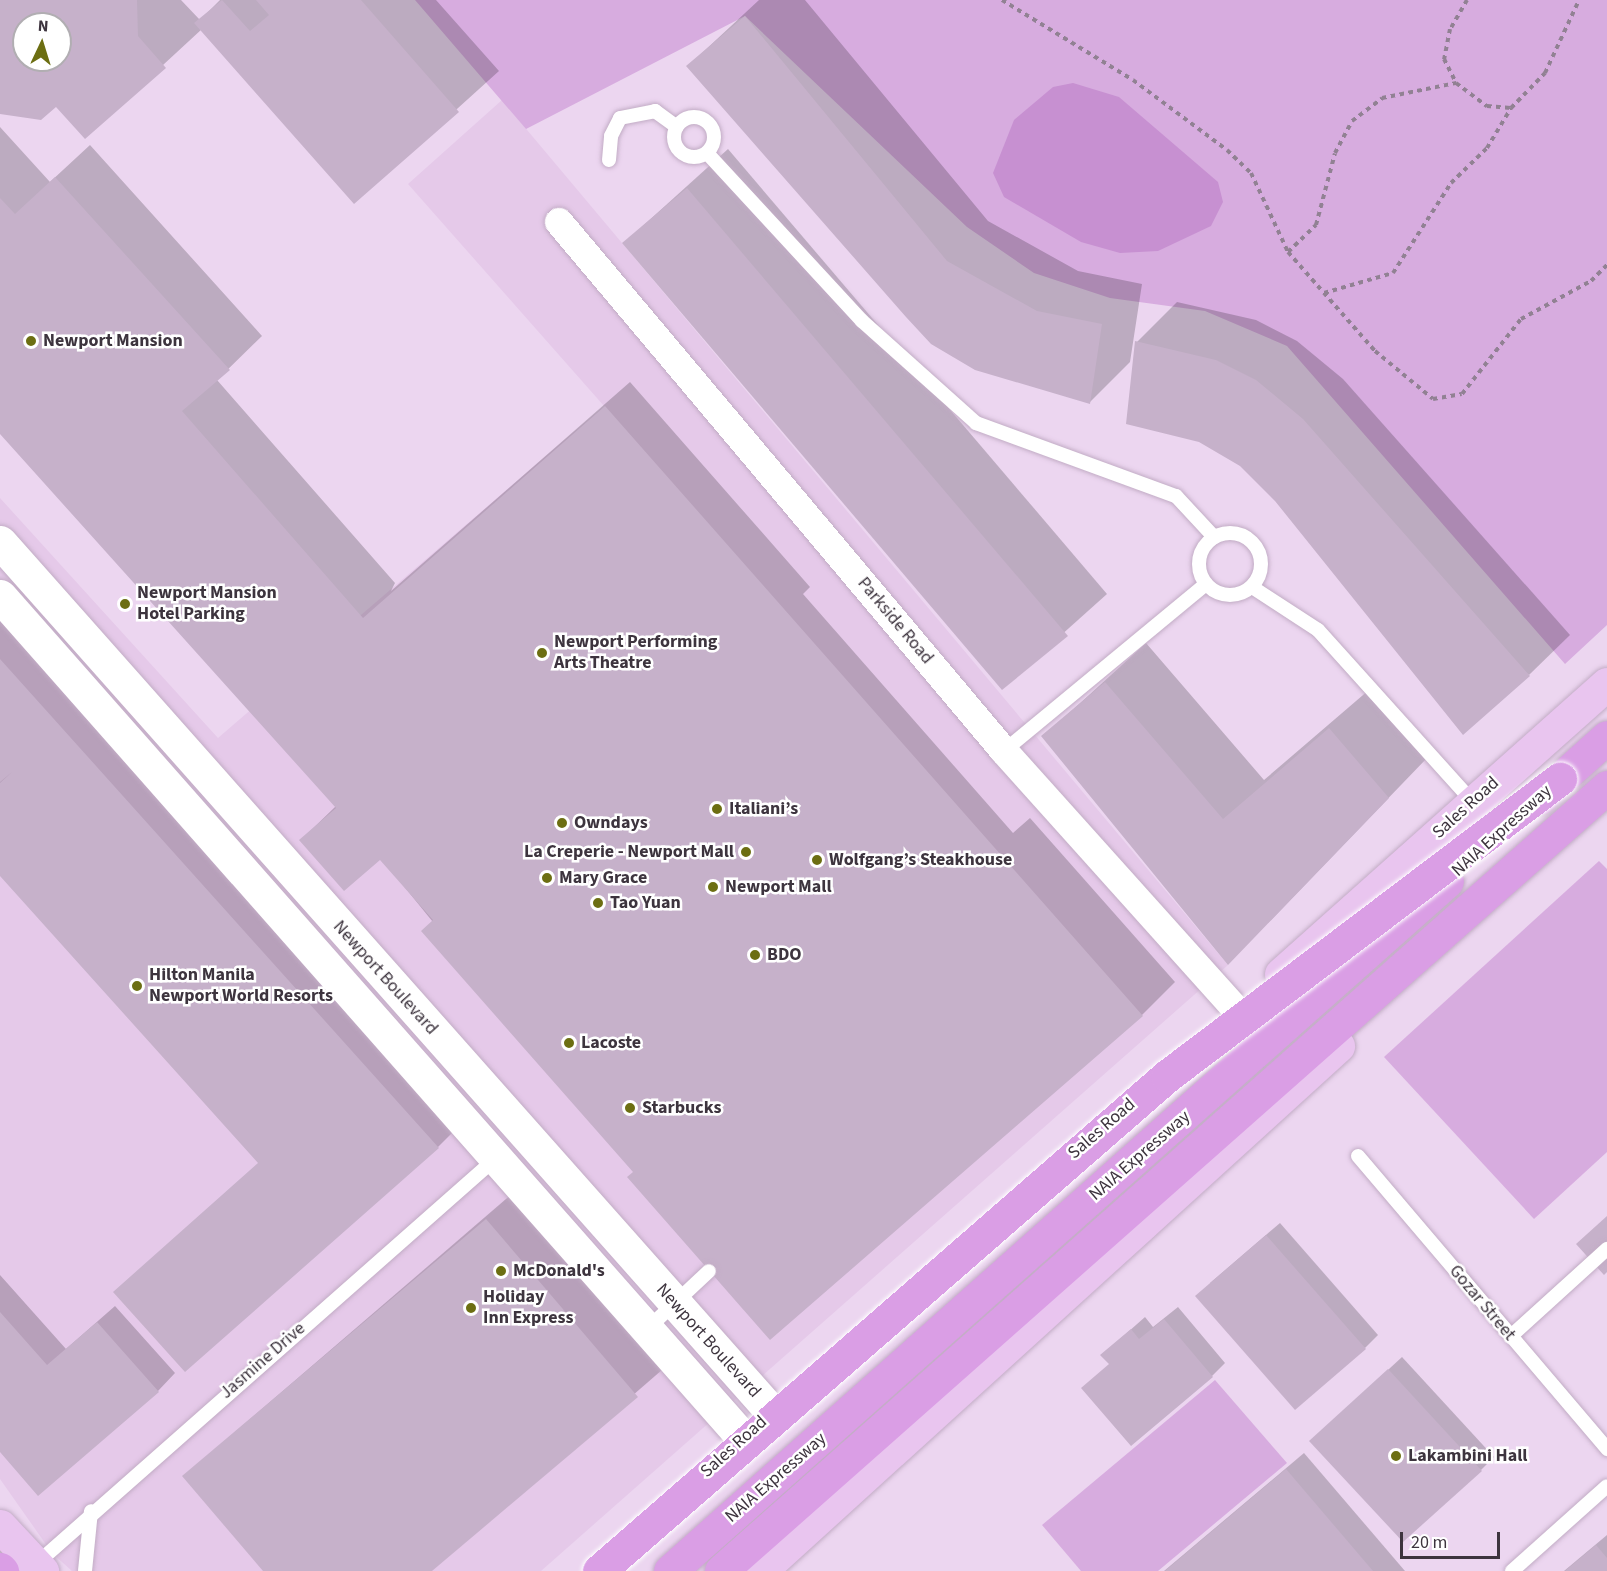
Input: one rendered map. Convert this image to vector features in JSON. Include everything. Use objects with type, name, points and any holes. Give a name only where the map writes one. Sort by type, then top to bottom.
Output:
[{"type":"highway","name":"NAIA Expressway","points":[[670,1571],[1607,737]]},
{"type":"highway","points":[[599,1571],[1167,1076],[1560,779]]},
{"type":"highway","name":"NAIA Expressway","points":[[721,1571],[1606,782]]},
{"type":"main road","name":"Sales Road","points":[[593,1571],[772,1412],[1238,1012],[1607,684]]},
{"type":"main road","name":"Sales Road","points":[[658,1571],[1607,728]]},
{"type":"main road","points":[[712,1571],[1606,782]]},
{"type":"main road","points":[[760,1571],[1606,782]]},
{"type":"main road","points":[[0,1526],[38,1568]]},
{"type":"street","name":"Parkside Road","points":[[559,222],[1004,751],[1238,1012]]},
{"type":"street","name":"Newport Boulevard","points":[[0,542],[772,1412]]},
{"type":"street","name":"Newport Boulevard","points":[[0,596],[494,1160],[743,1438]]},
{"type":"lane","points":[[609,160],[611,136],[620,118],[655,111],[677,127]]},
{"type":"lane","points":[[688,118],[706,121],[714,137],[707,153],[693,157],[681,152],[674,140],[677,127],[688,118]]},
{"type":"lane","points":[[707,153],[862,321],[976,423],[1176,496],[1214,537]]},
{"type":"lane","points":[[1236,532],[1254,542],[1262,570],[1252,587],[1224,595],[1206,584],[1198,564],[1214,537],[1236,532]]},
{"type":"lane","points":[[1004,751],[1206,584]]},
{"type":"lane","points":[[1252,587],[1318,630],[1473,802]]},
{"type":"lane","name":"Gozar Street","points":[[1358,1156],[1607,1449]]},
{"type":"lane","name":"Jasmine Drive","points":[[38,1568],[92,1511],[494,1160]]},
{"type":"lane","points":[[1511,1336],[1607,1249]]},
{"type":"lane","points":[[646,1330],[709,1271]]},
{"type":"lane","points":[[1512,1571],[1607,1486]]},
{"type":"lane","points":[[85,1571],[92,1511]]},
{"type":"path","points":[[1002,0],[1134,80],[1227,150],[1251,172],[1288,252],[1407,383],[1433,399],[1462,394],[1521,319],[1591,281],[1607,265]]},
{"type":"path","points":[[1467,0],[1449,29],[1444,59],[1456,83],[1486,106],[1511,108]]},
{"type":"path","points":[[1324,293],[1393,273],[1451,183],[1487,148],[1511,108],[1545,73],[1579,0]]},
{"type":"path","points":[[1288,252],[1316,225],[1335,153],[1352,121],[1382,98],[1456,83]]},
{"type":"shaded area","points":[[415,0],[1607,0],[1607,625],[1565,664],[1287,346],[1205,311],[1110,298],[1034,273],[967,227],[745,16],[526,129]]},
{"type":"shaded area","points":[[1073,83],[1119,97],[1218,182],[1223,202],[1211,226],[1158,251],[1120,253],[1081,242],[1004,197],[993,173],[1014,120],[1053,87]]},
{"type":"shaded area","points":[[502,100],[1228,965],[541,1571],[72,1571],[52,1553],[0,1479],[0,498],[218,738],[604,406],[408,184]]},
{"type":"shaded area","points":[[1599,861],[1607,869],[1607,1152],[1534,1219],[1384,1057]]},
{"type":"shaded area","points":[[1215,1380],[1287,1463],[1158,1571],[1081,1571],[1042,1525]]},
{"type":"building","points":[[0,0],[137,0],[138,36],[166,68],[85,139],[56,107],[41,120],[0,114]]},
{"type":"building","points":[[222,0],[250,31],[269,15],[256,0],[361,0],[459,112],[354,204],[194,23]]},
{"type":"building","points":[[745,16],[947,261],[1037,311],[1102,324],[1090,404],[975,370],[931,344],[906,317],[686,66]]},
{"type":"building","points":[[55,177],[230,370],[182,411],[363,618],[605,406],[1143,1016],[770,1340],[627,1177],[633,1172],[421,931],[433,920],[380,860],[344,891],[299,840],[336,808],[0,434],[0,198],[15,214]]},
{"type":"building","points":[[687,188],[1068,636],[1002,690],[622,243]]},
{"type":"building","points":[[1135,341],[1216,360],[1256,380],[1303,419],[1530,676],[1463,735],[1275,501],[1240,466],[1199,442],[1126,424]]},
{"type":"building","points":[[0,659],[439,1148],[185,1372],[113,1292],[258,1163],[0,876],[0,783],[12,772],[0,782]]},
{"type":"building","points":[[1105,682],[1223,819],[1329,728],[1389,798],[1228,965],[1041,736]]},
{"type":"building","points":[[1607,1216],[1607,1272],[1604,1275],[1576,1244]]},
{"type":"building","name":"Holiday Inn Express","points":[[486,1219],[638,1397],[432,1571],[263,1571],[182,1476]]},
{"type":"building","points":[[1266,1235],[1366,1349],[1295,1410],[1195,1296]]},
{"type":"building","points":[[0,1312],[47,1365],[97,1322],[159,1392],[38,1496],[0,1452]]},
{"type":"building","points":[[1164,1319],[1213,1377],[1131,1446],[1081,1388],[1109,1364],[1100,1355],[1131,1329],[1139,1339]]},
{"type":"building","name":"Lakambini Hall","points":[[1388,1369],[1482,1471],[1403,1542],[1309,1441]]},
{"type":"building","points":[[1286,1469],[1373,1571],[1165,1571]]},
{"type":"building","points":[[1596,1545],[1607,1558],[1607,1571],[1565,1571]]},
{"type":"place","name":"Newport Mansion","points":[[31,341]]},
{"type":"place","name":"Newport Mansion Hotel Parking","points":[[125,604]]},
{"type":"place","name":"Newport Performing Arts Theatre","points":[[542,653]]},
{"type":"place","name":"Italiani’s","points":[[717,809]]},
{"type":"place","name":"Owndays","points":[[562,823]]},
{"type":"place","name":"La Creperie - Newport Mall","points":[[746,852]]},
{"type":"place","name":"Wolfgang’s Steakhouse","points":[[817,860]]},
{"type":"place","name":"Mary Grace","points":[[547,878]]},
{"type":"place","name":"Newport Mall","points":[[713,887]]},
{"type":"place","name":"Tao Yuan","points":[[598,903]]},
{"type":"place","name":"BDO","points":[[755,955]]},
{"type":"place","name":"Hilton Manila Newport World Resorts","points":[[137,986]]},
{"type":"place","name":"Lacoste","points":[[569,1043]]},
{"type":"place","name":"Starbucks","points":[[630,1108]]},
{"type":"place","name":"McDonald's","points":[[501,1271]]},
{"type":"place","name":"Holiday Inn Express","points":[[471,1308]]},
{"type":"place","name":"Lakambini Hall","points":[[1396,1456]]}]
